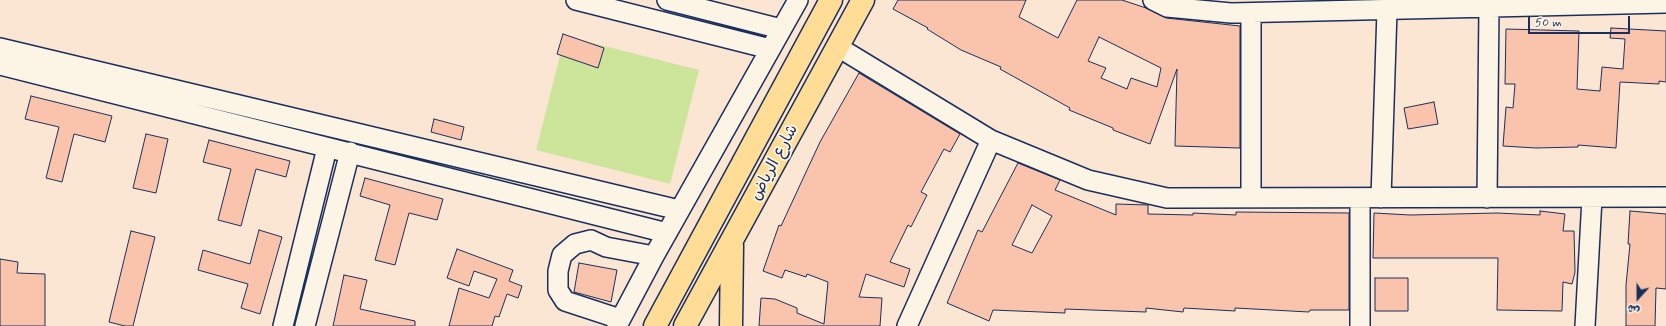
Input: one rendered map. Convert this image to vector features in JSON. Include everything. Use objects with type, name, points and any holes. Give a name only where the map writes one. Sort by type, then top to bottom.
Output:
[{"type":"main road","name":"شارع الرياض","points":[[656,326],[831,0]]},
{"type":"main road","name":"شارع الرياض","points":[[685,326],[732,243],[863,0]]},
{"type":"main road","points":[[731,326],[732,243]]},
{"type":"main road","points":[[698,303],[699,326]]},
{"type":"street","points":[[576,0],[770,49]]},
{"type":"street","points":[[667,0],[781,29]]},
{"type":"street","points":[[654,256],[606,247],[591,240],[575,244],[562,255],[558,271],[558,290],[564,301],[618,322],[667,233],[679,210],[798,0]]},
{"type":"street","points":[[1153,0],[1167,7],[1231,13],[1387,10],[1608,2],[1666,3]]},
{"type":"street","points":[[1487,198],[1489,7]]},
{"type":"street","points":[[1381,198],[1387,10]]},
{"type":"street","points":[[1251,13],[1251,198]]},
{"type":"street","points":[[838,47],[991,140],[1088,180],[1166,198],[1666,197]]},
{"type":"street","points":[[7,58],[679,210]]},
{"type":"street","points":[[7,58],[327,148],[350,152],[667,233]]},
{"type":"street","points":[[907,326],[991,140]]},
{"type":"street","points":[[283,326],[327,148]]},
{"type":"street","points":[[305,326],[350,152]]},
{"type":"street","points":[[1360,198],[1360,326]]},
{"type":"street","points":[[1585,326],[1592,198]]},
{"type":"green space","points":[[565,36],[699,70],[670,184],[536,150]]},
{"type":"building","points":[[898,0],[1026,0],[1019,17],[1058,38],[1077,0],[1122,0],[1146,8],[1166,18],[1240,26],[1240,148],[1175,146],[1177,69],[1150,144],[1113,130],[1113,128],[1069,110],[1070,108],[1000,69],[1001,67],[961,50],[927,29],[928,28],[893,9]],"holes":[[[1099,37],[1161,68],[1157,87],[1131,78],[1127,89],[1101,78],[1106,68],[1088,61]]]},
{"type":"building","points":[[1611,28],[1666,31],[1666,82],[1659,81],[1659,84],[1620,82],[1616,148],[1578,145],[1578,147],[1536,148],[1503,146],[1506,107],[1513,108],[1515,84],[1505,84],[1506,29],[1579,31],[1577,89],[1600,91],[1602,67],[1623,69],[1625,39],[1610,38]]},
{"type":"building","points":[[563,34],[604,48],[598,68],[557,54]]},
{"type":"building","points":[[859,73],[960,134],[950,152],[944,149],[921,192],[927,195],[911,227],[908,225],[890,262],[910,269],[904,287],[866,274],[859,297],[882,298],[880,326],[759,326],[761,298],[775,299],[797,308],[797,313],[824,324],[828,282],[807,274],[806,277],[785,270],[782,278],[763,271],[779,225],[781,226],[820,142]]},
{"type":"building","points":[[31,96],[112,116],[105,142],[74,134],[62,182],[46,178],[59,127],[25,119]]},
{"type":"building","points":[[1434,102],[1438,124],[1408,129],[1404,108]]},
{"type":"building","points":[[434,119],[464,127],[461,140],[431,132]]},
{"type":"building","points":[[146,134],[168,139],[156,193],[133,188]]},
{"type":"building","points":[[209,140],[290,161],[286,177],[256,169],[241,226],[218,220],[231,169],[203,162]]},
{"type":"building","points":[[1018,163],[1060,180],[1055,190],[1116,215],[1116,204],[1148,205],[1148,214],[1193,215],[1193,213],[1236,215],[1236,212],[1349,213],[1349,310],[1310,310],[1309,312],[1235,308],[1235,311],[1184,308],[1183,312],[1146,308],[1146,312],[1065,309],[1065,313],[993,310],[989,321],[947,303],[978,230],[982,232]],"holes":[[[1032,205],[1052,216],[1032,253],[1012,245]]]},
{"type":"building","points":[[365,178],[443,199],[437,220],[409,213],[395,265],[375,260],[390,205],[360,196]]},
{"type":"building","points":[[1540,211],[1565,214],[1563,231],[1574,231],[1575,272],[1572,284],[1563,282],[1562,311],[1497,310],[1498,258],[1373,258],[1374,213],[1410,215],[1497,213],[1540,215]]},
{"type":"building","points":[[1630,211],[1666,214],[1666,289],[1656,288],[1655,326],[1626,326],[1626,285],[1630,244],[1628,244]]},
{"type":"building","points":[[259,230],[282,237],[260,314],[241,308],[248,284],[198,270],[203,250],[250,264]]},
{"type":"building","points":[[131,231],[155,237],[133,326],[125,326],[109,322]]},
{"type":"building","points":[[457,249],[513,270],[509,281],[522,286],[518,298],[507,294],[499,317],[495,316],[492,326],[449,326],[459,288],[489,298],[497,279],[474,271],[469,286],[447,278]]},
{"type":"building","points":[[0,259],[18,262],[17,273],[45,274],[45,326],[0,326]]},
{"type":"building","points":[[579,263],[617,270],[611,302],[574,292]]},
{"type":"building","points":[[344,275],[367,280],[360,309],[415,321],[415,326],[333,326]]},
{"type":"building","points":[[1375,278],[1408,278],[1408,311],[1375,311]]}]
